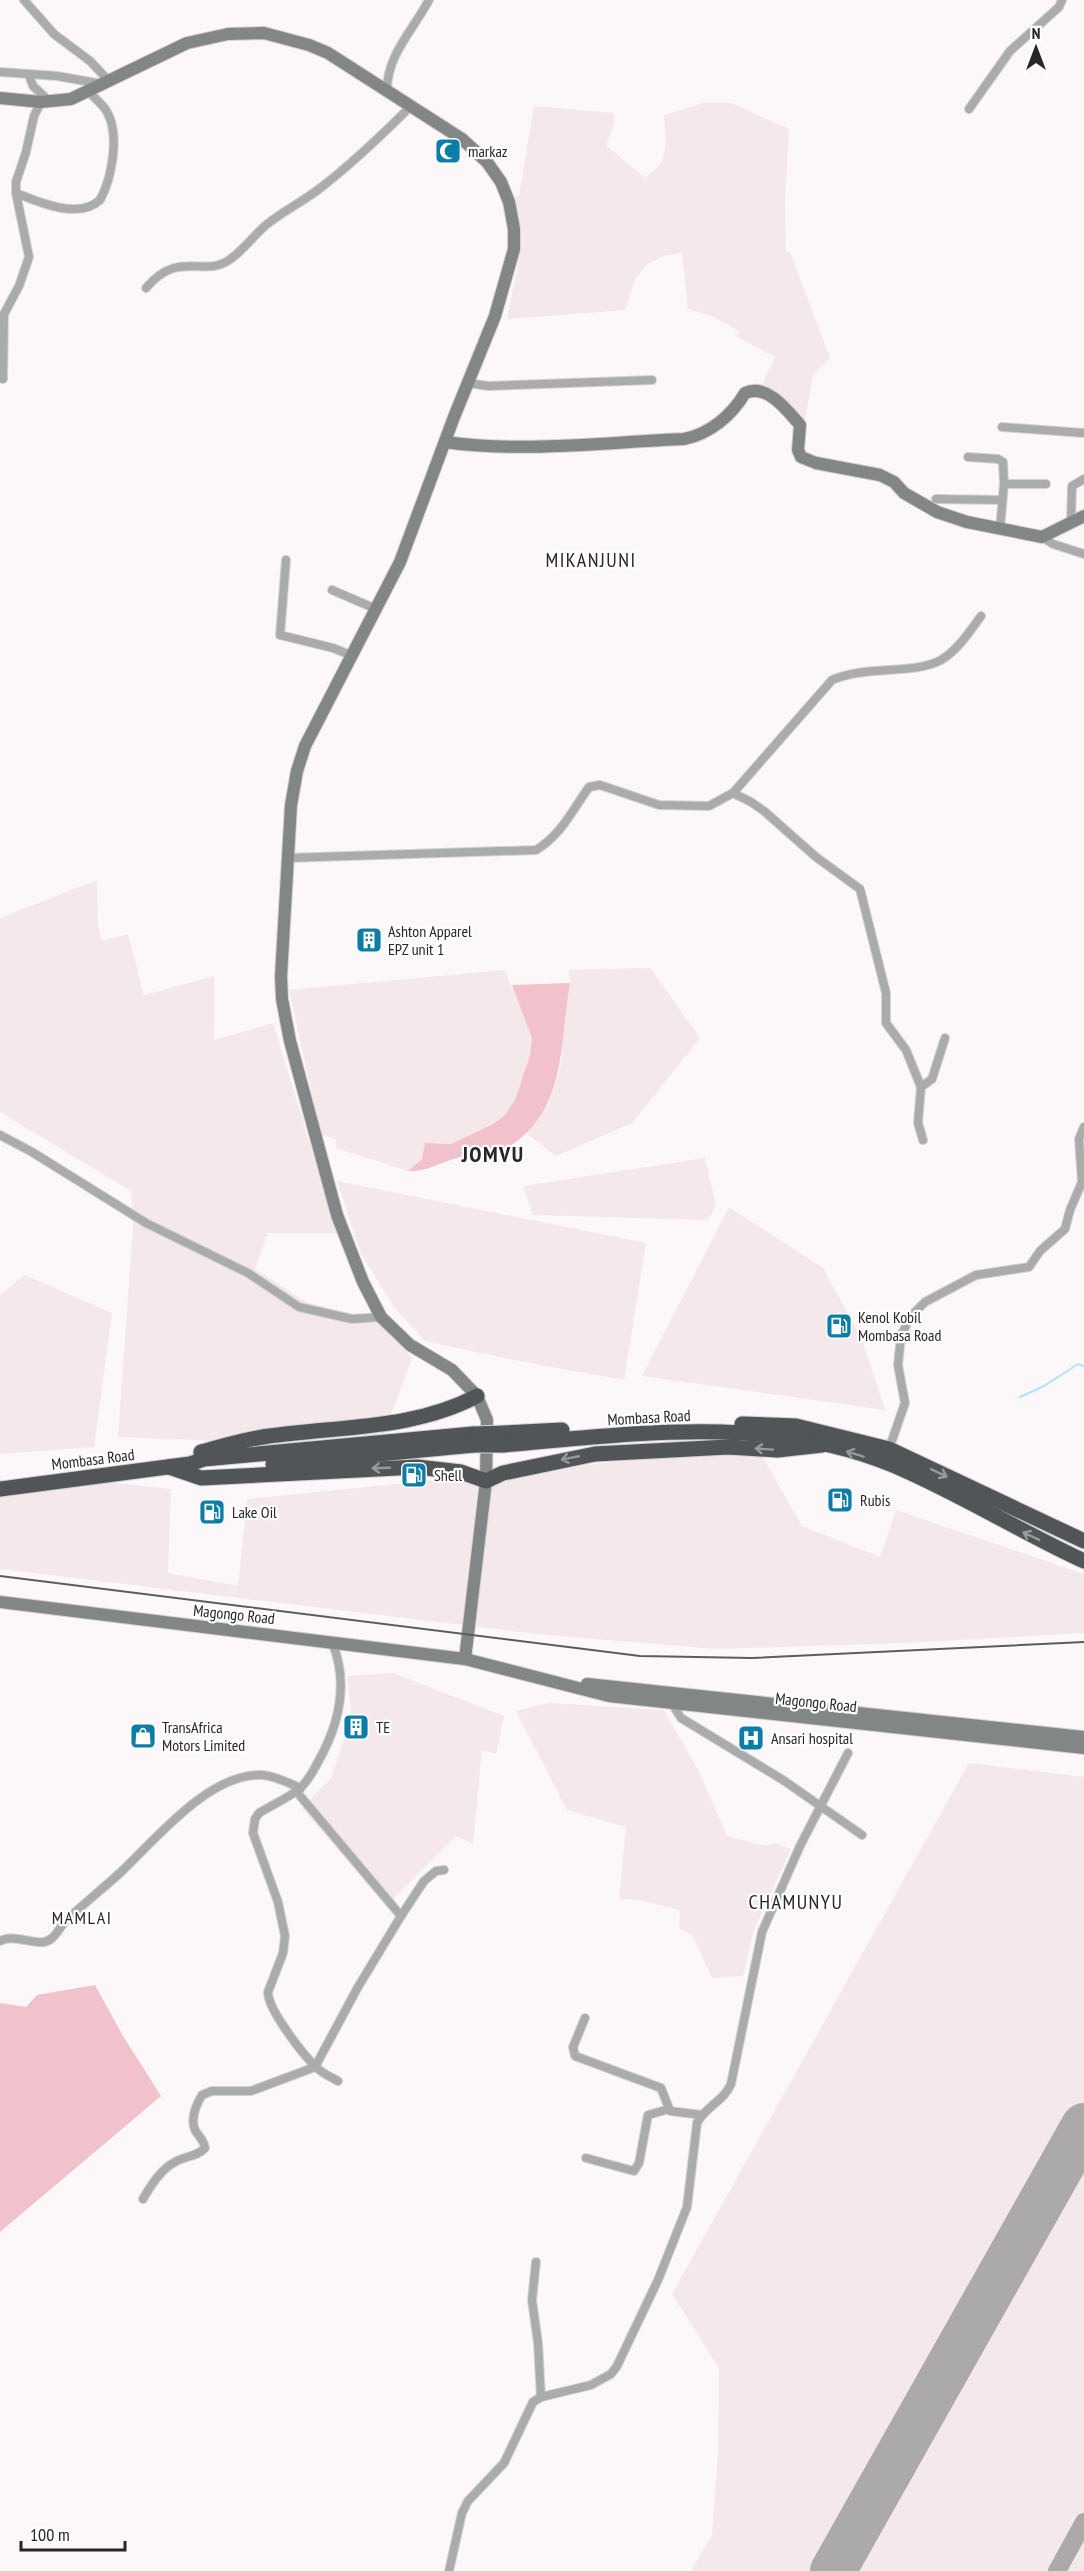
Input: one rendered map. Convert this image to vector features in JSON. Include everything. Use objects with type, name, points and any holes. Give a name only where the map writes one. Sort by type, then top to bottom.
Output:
[{"type":"highway","points":[[169,1467],[191,1456],[246,1441],[268,1436],[375,1426],[457,1407],[477,1396]]},
{"type":"highway","name":"Mombasa Road","points":[[618,1431],[668,1424],[795,1426],[889,1449],[1084,1541]]},
{"type":"highway","name":"Mombasa Road","points":[[0,1489],[190,1464],[204,1459],[473,1434],[618,1431],[740,1433],[797,1438],[892,1465],[956,1494],[1008,1525],[1084,1561]]},
{"type":"highway","points":[[169,1467],[201,1478],[417,1467],[469,1474],[486,1482],[503,1473],[595,1454],[728,1447],[777,1450],[822,1445]]},
{"type":"main road","points":[[0,98],[45,102],[71,99],[188,43],[228,34],[258,33],[295,41],[320,50],[470,144],[501,182],[512,214],[514,236],[512,261],[495,316],[404,554],[305,746],[297,771],[291,804],[281,976],[286,1028],[337,1215],[352,1256],[381,1317],[410,1345],[452,1370],[477,1396],[486,1420],[486,1482],[465,1659]]},
{"type":"main road","points":[[445,442],[477,447],[684,439],[705,433],[741,402],[745,393],[758,390],[770,395],[800,425],[798,450],[801,457],[816,463],[880,475],[894,482],[904,493],[937,512],[960,520],[1042,537],[1084,516]]},
{"type":"main road","name":"Magongo Road","points":[[0,1602],[465,1659],[609,1696],[1084,1748]]},
{"type":"main road","name":"Magongo Road","points":[[547,1680],[1084,1737]]},
{"type":"street","points":[[24,0],[54,34],[90,61],[105,82]]},
{"type":"street","points":[[387,90],[388,74],[395,54],[429,0]]},
{"type":"street","points":[[969,109],[1010,51],[1059,7],[1062,0]]},
{"type":"street","points":[[0,72],[105,82]]},
{"type":"street","points":[[3,379],[4,314],[19,286],[29,257],[16,193],[16,182],[31,128],[45,102],[33,86],[29,75]]},
{"type":"street","points":[[16,193],[63,207],[88,207],[100,200],[114,153],[114,140],[109,115],[88,91]]},
{"type":"street","points":[[146,288],[154,278],[171,268],[226,262],[266,225],[295,207],[339,173],[411,106]]},
{"type":"street","points":[[468,383],[488,386],[652,380]]},
{"type":"street","points":[[1002,427],[1084,433]]},
{"type":"street","points":[[968,457],[1001,460],[1004,464],[1000,529]]},
{"type":"street","points":[[1071,522],[1072,486],[1084,479]]},
{"type":"street","points":[[1004,484],[1046,484]]},
{"type":"street","points":[[936,499],[1002,501]]},
{"type":"street","points":[[1042,537],[1053,544],[1084,555]]},
{"type":"street","points":[[286,560],[280,635],[333,648],[353,656]]},
{"type":"street","points":[[332,590],[376,609]]},
{"type":"street","points":[[287,858],[536,850],[550,842],[558,833],[584,795],[593,786],[600,785],[659,805],[709,806],[733,793],[759,766],[824,686],[832,680],[854,672],[917,666],[939,661],[963,640],[981,616]]},
{"type":"street","points":[[733,793],[765,811],[816,858],[861,889],[886,993],[886,1023],[906,1050],[921,1087],[918,1123],[923,1140]]},
{"type":"street","points":[[921,1087],[932,1079],[945,1038]]},
{"type":"street","points":[[889,1449],[905,1402],[898,1365],[901,1336],[910,1317],[925,1302],[976,1275],[1024,1269],[1031,1265],[1040,1251],[1065,1229],[1082,1182],[1082,1146],[1079,1135],[1084,1127]]},
{"type":"street","points":[[0,1135],[32,1152],[146,1223],[248,1273],[300,1307],[352,1319],[381,1317]]},
{"type":"street","points":[[332,1642],[336,1652],[341,1687],[340,1709],[325,1749],[298,1790],[260,1813],[255,1819],[253,1833],[278,1902],[285,1936],[283,1953],[268,1992],[268,1999],[276,2014],[315,2067],[338,2081]]},
{"type":"street","points":[[671,1702],[681,1718],[821,1805],[862,1834]]},
{"type":"street","points":[[449,2571],[462,2513],[468,2501],[504,2463],[533,2402],[541,2397],[591,2385],[611,2374],[617,2366],[658,2280],[687,2207],[696,2130],[702,2115],[730,2087],[762,1932],[800,1846],[848,1753]]},
{"type":"street","points":[[0,1941],[15,1938],[35,1943],[52,1938],[65,1921],[122,1871],[166,1824],[215,1790],[249,1776],[262,1775],[276,1778],[298,1790],[401,1916]]},
{"type":"street","points":[[143,2199],[157,2177],[171,2164],[199,2154],[205,2148],[194,2124],[195,2109],[202,2095],[212,2091],[251,2091],[315,2067],[358,1987],[401,1916],[424,1881],[436,1871],[444,1870]]},
{"type":"street","points":[[585,2018],[573,2047],[573,2054],[661,2088],[669,2109]]},
{"type":"street","points":[[586,2158],[634,2171],[639,2163],[648,2115],[669,2109],[702,2115]]},
{"type":"street","points":[[536,2262],[532,2300],[538,2343],[541,2397]]},
{"type":"shaded area","points":[[704,103],[731,103],[789,129],[785,203],[786,251],[790,252],[830,358],[813,375],[804,425],[762,385],[775,357],[737,337],[739,331],[714,317],[688,309],[682,253],[663,256],[647,265],[635,279],[625,310],[507,319],[521,248],[518,217],[512,198],[519,196],[534,106],[614,113],[614,125],[606,145],[645,178],[661,164],[666,145],[664,115]]},
{"type":"shaded area","points":[[97,880],[98,925],[102,941],[128,934],[144,995],[214,976],[214,1040],[273,1023],[337,1233],[268,1233],[255,1269],[306,1302],[379,1321],[412,1358],[384,1434],[272,1443],[118,1437],[133,1226],[131,1191],[0,1112],[0,918]]},
{"type":"shaded area","points":[[650,968],[700,1038],[632,1123],[556,1156],[525,1132],[549,1104],[561,1065],[564,1015],[570,983],[569,970]]},
{"type":"shaded area","points":[[504,970],[520,1004],[532,1038],[530,1055],[515,1100],[504,1116],[493,1124],[451,1144],[425,1143],[422,1159],[408,1171],[336,1148],[336,1139],[321,1135],[289,990]]},
{"type":"shaded area","points":[[570,983],[558,1072],[552,1093],[542,1113],[529,1131],[510,1146],[493,1152],[460,1157],[422,1170],[408,1171],[422,1159],[425,1143],[451,1144],[493,1124],[504,1116],[515,1100],[530,1055],[532,1038],[512,985]]},
{"type":"shaded area","points":[[705,1158],[716,1206],[708,1220],[533,1215],[523,1186]]},
{"type":"shaded area","points":[[337,1181],[646,1243],[624,1380],[425,1341],[394,1307],[361,1254]]},
{"type":"shaded area","points":[[729,1207],[823,1268],[862,1339],[885,1410],[642,1376]]},
{"type":"shaded area","points":[[25,1275],[112,1313],[94,1447],[0,1454],[0,1295]]},
{"type":"shaded area","points":[[713,1446],[762,1456],[802,1526],[880,1557],[896,1510],[1084,1574],[1084,1633],[906,1643],[717,1649],[536,1634],[0,1569],[0,1495],[95,1481],[171,1489],[168,1573],[238,1586],[247,1499],[654,1458]]},
{"type":"shaded area","points":[[393,1673],[504,1716],[496,1754],[482,1750],[473,1844],[456,1836],[386,1906],[302,1808],[331,1778],[352,1717],[347,1676]]},
{"type":"shaded area","points":[[548,1703],[664,1710],[699,1772],[727,1836],[766,1846],[776,1843],[791,1849],[754,1930],[743,1976],[712,1978],[693,1936],[679,1928],[680,1910],[640,1900],[619,1899],[626,1827],[567,1810],[516,1711]]},
{"type":"shaded area","points":[[969,1763],[1084,1777],[1084,2571],[691,2571],[712,2535],[718,2454],[719,2368],[672,2294]]},
{"type":"shaded area","points":[[95,1985],[123,2036],[161,2096],[0,2232],[0,2003],[26,2007],[37,1995]]},
{"type":"waterway","points":[[1020,1397],[1044,1386],[1078,1364],[1084,1366]]},
{"type":"taxiway","points":[[1057,2571],[1084,2522]]},
{"type":"runway","points":[[833,2571],[1084,2126]]},
{"type":"railway","points":[[0,1576],[640,1656],[752,1658],[1084,1642]]},
{"type":"place","name":"markaz","points":[[448,151]]},
{"type":"place","name":"Ashton Apparel EPZ unit 1","points":[[369,940]]},
{"type":"place","name":"Kenol Kobil Mombasa Road","points":[[839,1326]]},
{"type":"place","name":"Shell","points":[[414,1475]]},
{"type":"place","name":"Rubis","points":[[840,1500]]},
{"type":"place","name":"Lake Oil","points":[[212,1512]]},
{"type":"place","name":"TE","points":[[356,1727]]},
{"type":"place","name":"TransAfrica Motors Limited","points":[[143,1736]]},
{"type":"place","name":"Ansari hospital","points":[[751,1738]]},
{"type":"district","name":"MIKANJUNI","points":[[591,560]]},
{"type":"district","name":"JOMVU","points":[[493,1154]]},
{"type":"district","name":"CHAMUNYU","points":[[796,1902]]},
{"type":"district","name":"MAMLAI","points":[[82,1918]]}]
